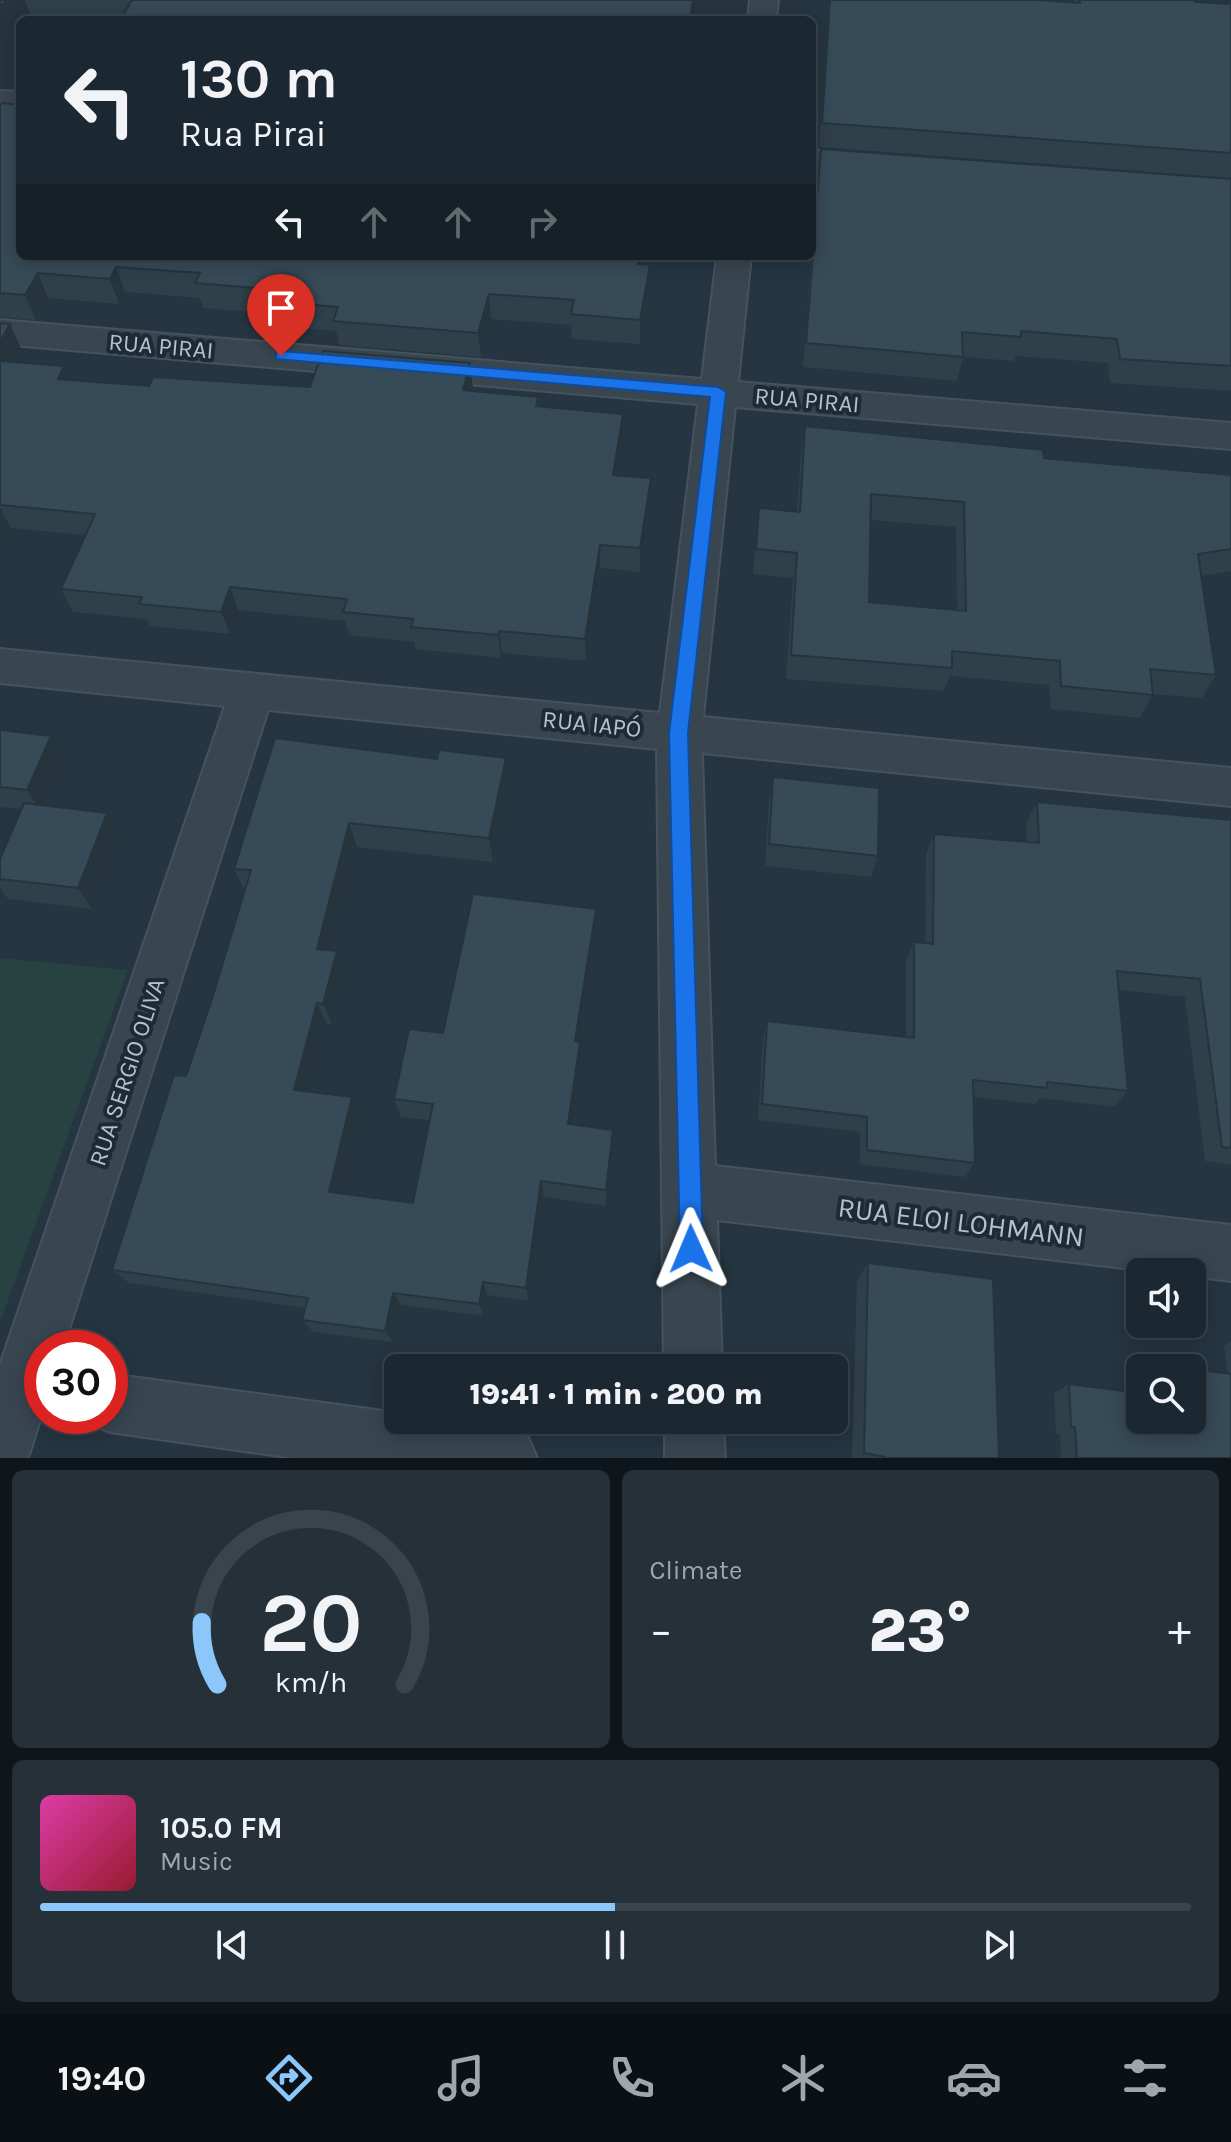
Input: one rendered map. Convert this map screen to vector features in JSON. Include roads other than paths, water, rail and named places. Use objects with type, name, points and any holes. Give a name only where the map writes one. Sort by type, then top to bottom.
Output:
[{"type":"street","points":[[816,160],[905,167]]},
{"type":"street","points":[[693,1354],[679,733],[734,260]]},
{"type":"street","name":"RUA PIRAI","points":[[0,332],[1231,436]]},
{"type":"street","name":"RUA IAPÓ","points":[[0,666],[1231,787]]},
{"type":"street","name":"RUA SERGIO OLIVA","points":[[0,1452],[252,691]]},
{"type":"street","name":"RUA ELOI LOHMANN","points":[[690,1190],[1231,1253]]},
{"type":"street","points":[[128,1405],[507,1458]]},
{"type":"street","points":[[694,1434],[695,1458]]}]
